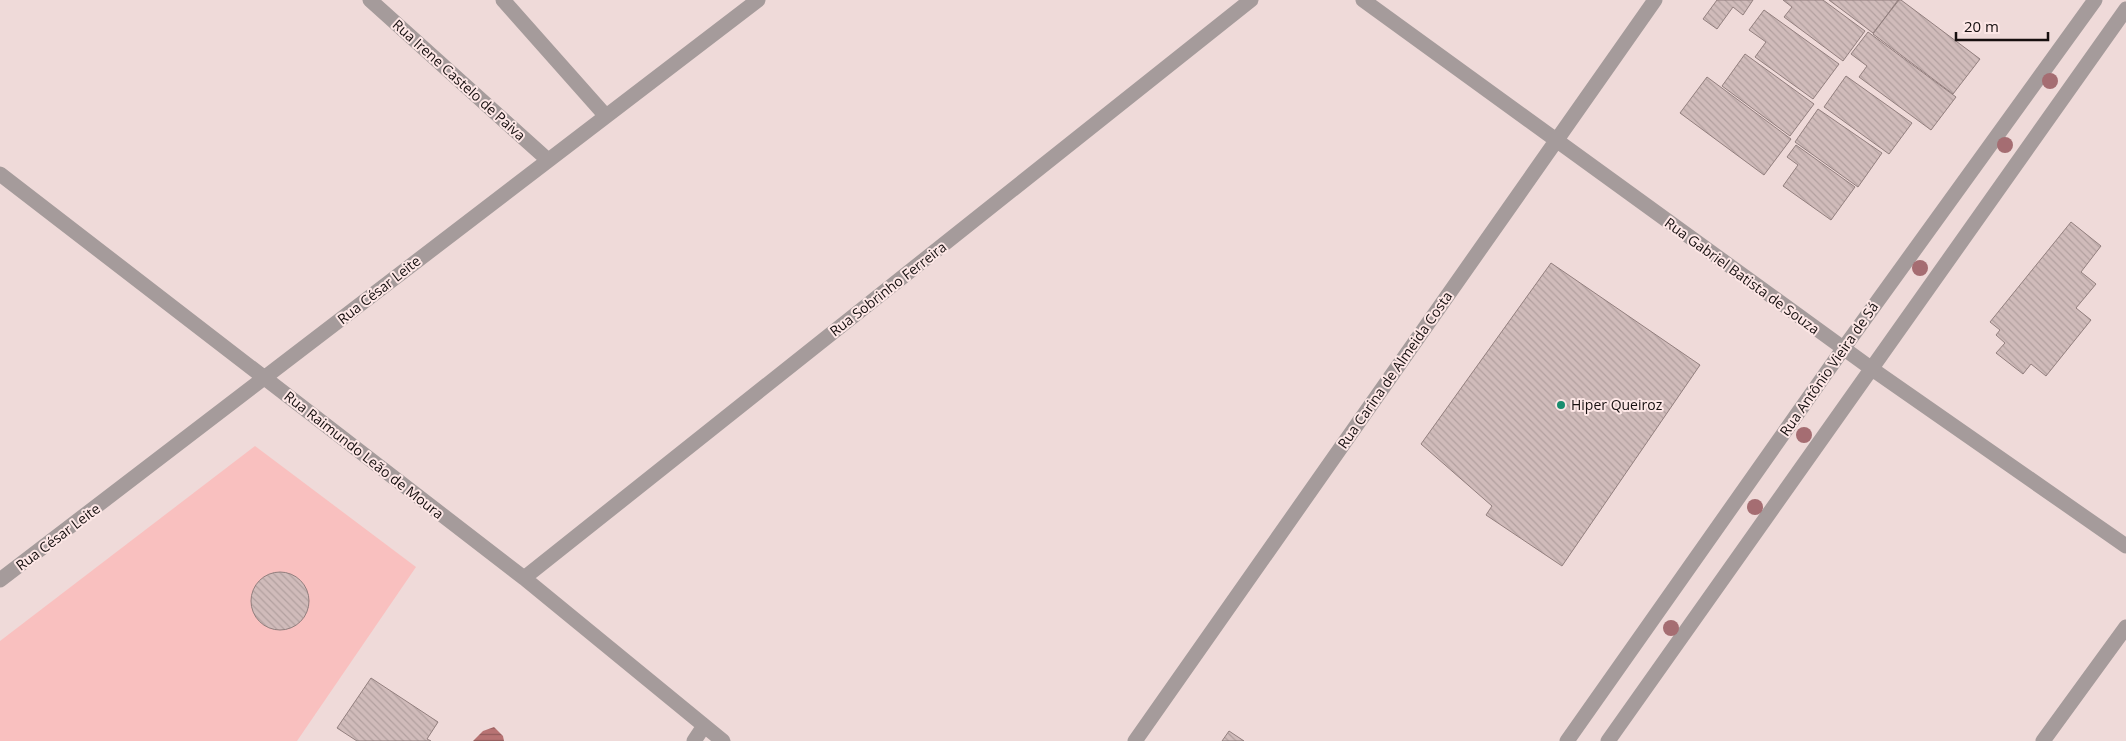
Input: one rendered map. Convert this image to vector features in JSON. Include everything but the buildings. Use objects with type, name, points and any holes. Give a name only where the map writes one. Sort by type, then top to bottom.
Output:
[{"type":"street","name":"Rua Irene Castelo de Paiva","points":[[370,0],[548,160]]},
{"type":"street","points":[[503,0],[605,115]]},
{"type":"street","name":"Rua César Leite","points":[[0,580],[266,379],[605,115],[758,0]]},
{"type":"street","name":"Rua Sobrinho Ferreira","points":[[524,578],[1252,0]]},
{"type":"street","name":"Rua Gabriel Batista de Souza","points":[[1363,0],[1872,370],[2126,546]]},
{"type":"street","name":"Rua Carina de Almeida Costa","points":[[1136,741],[1655,0]]},
{"type":"street","name":"Rua Antônio Vieira de Sá","points":[[1567,741],[1844,349],[2095,0]]},
{"type":"street","points":[[1608,741],[2126,10]]},
{"type":"street","name":"Rua Raimundo Leão de Moura","points":[[0,174],[524,578],[723,741]]},
{"type":"street","points":[[2043,741],[2126,628]]},
{"type":"street","points":[[694,741],[704,726]]},
{"type":"shaded area","points":[[255,446],[416,567],[297,741],[0,741],[0,641]]},
{"type":"shaded area","points":[[494,727],[503,736],[504,741],[473,741],[483,731]]},
{"type":"place","name":"Hiper Queiroz","points":[[1561,405]]}]
